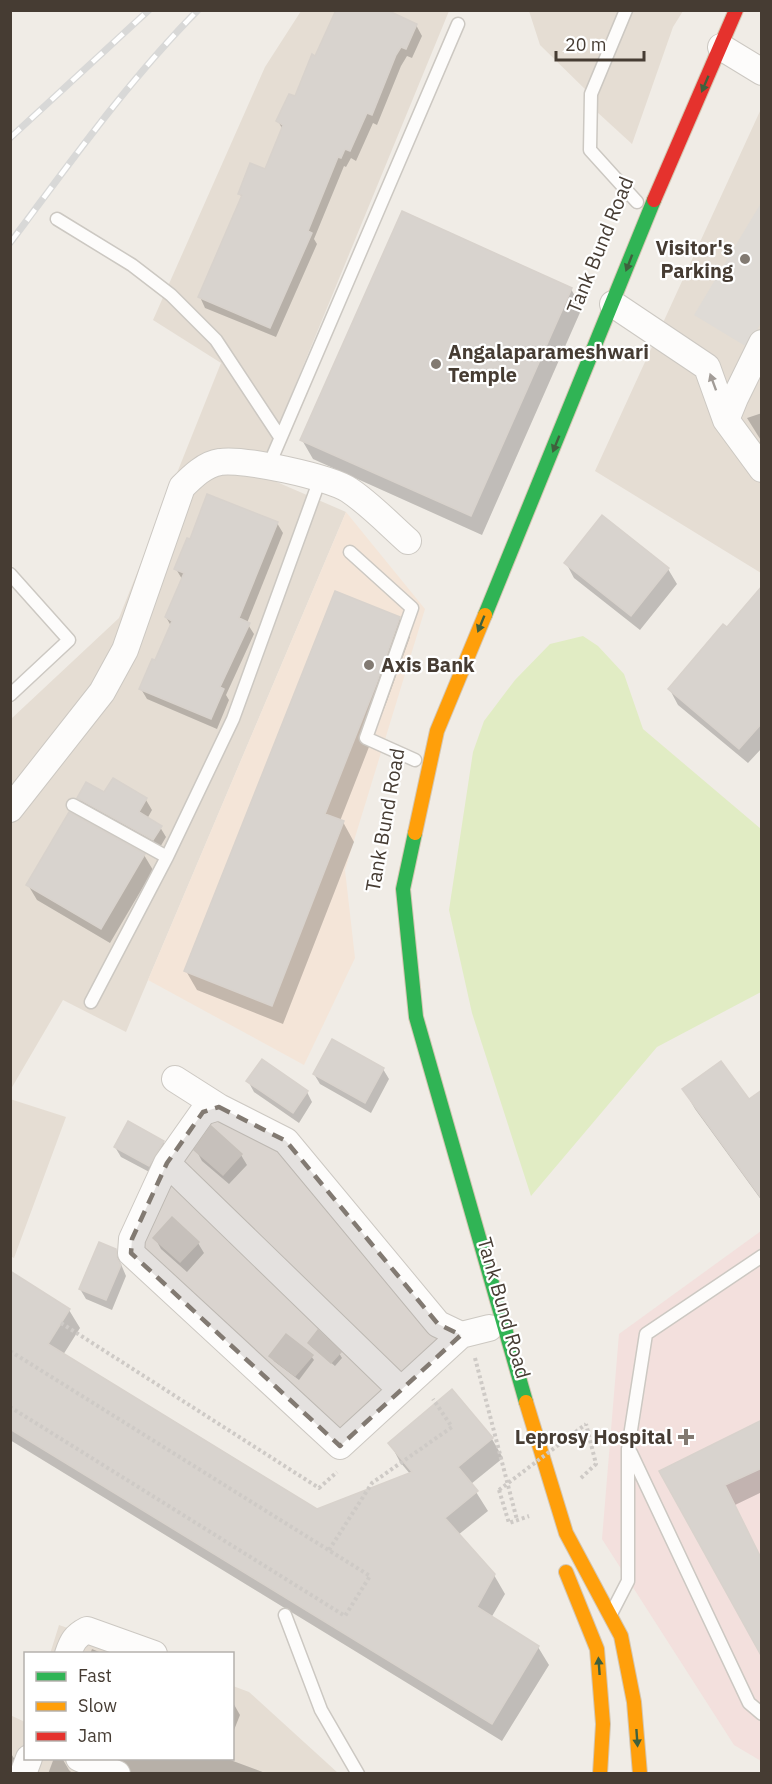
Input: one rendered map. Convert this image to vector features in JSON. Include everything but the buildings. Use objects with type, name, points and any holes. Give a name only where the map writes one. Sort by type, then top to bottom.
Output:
[{"type":"main road","name":"Tank Bund Road","points":[[639,1773],[634,1702],[621,1636],[566,1533],[521,1389],[416,1017],[404,889],[437,731],[651,207],[736,10]]},
{"type":"main road","name":"Tank Bund Road","points":[[654,166],[685,94]]},
{"type":"main road","name":"Tank Bund Road","points":[[555,407],[612,266]]},
{"type":"main road","points":[[562,1561],[597,1649],[603,1724],[600,1773]]},
{"type":"street","points":[[721,47],[762,72]]},
{"type":"street","points":[[613,303],[707,367],[726,420],[762,469]]},
{"type":"street","points":[[726,420],[762,343]]},
{"type":"street","points":[[10,809],[102,692],[125,650],[182,487],[196,473],[219,462],[268,465],[320,479],[348,488],[408,541]]},
{"type":"street","points":[[175,1079],[219,1107],[286,1141],[438,1324],[461,1335]]},
{"type":"street","points":[[219,1107],[203,1112],[167,1163],[132,1239],[131,1253],[340,1446],[461,1335],[489,1328]]},
{"type":"street","points":[[167,1163],[401,1390]]},
{"type":"street","points":[[68,1652],[78,1634],[87,1630],[151,1652]]},
{"type":"street","points":[[84,1760],[117,1773]]},
{"type":"lane","points":[[626,10],[591,94],[590,150],[637,202]]},
{"type":"lane","points":[[268,465],[458,24]]},
{"type":"lane","points":[[57,219],[132,265],[171,295],[216,340],[280,437]]},
{"type":"lane","points":[[91,1002],[167,857],[233,718],[320,479]]},
{"type":"lane","points":[[350,552],[412,608],[366,738],[415,760]]},
{"type":"lane","points":[[10,574],[69,640],[10,695]]},
{"type":"lane","points":[[73,805],[167,857]]},
{"type":"lane","points":[[610,1616],[628,1581],[628,1449],[646,1334],[762,1256]]},
{"type":"lane","points":[[628,1449],[749,1703],[762,1714]]},
{"type":"lane","points":[[285,1615],[321,1710],[358,1773]]},
{"type":"path","points":[[61,1323],[319,1488],[344,1466]]},
{"type":"path","points":[[10,1351],[370,1576],[345,1616],[10,1407]]},
{"type":"path","points":[[465,1362],[474,1354],[517,1520]]},
{"type":"path","points":[[329,1550],[372,1483],[452,1427],[428,1393]]},
{"type":"path","points":[[509,1523],[499,1490],[586,1424],[596,1464]]},
{"type":"highlighted area","points":[[219,1107],[286,1141],[438,1324],[461,1335],[340,1446],[131,1253],[132,1239],[167,1163],[203,1112]]},
{"type":"shaded area","points":[[301,11],[449,11],[290,398],[263,476],[346,512],[126,1032],[63,1000],[11,1089],[11,719],[119,618],[221,363],[153,320],[265,67]]},
{"type":"shaded area","points":[[529,11],[683,11],[673,27],[632,144],[596,111],[590,94],[540,45]]},
{"type":"shaded area","points":[[761,109],[761,573],[595,471]]},
{"type":"shaded area","name":"Visitor's Parking","points":[[761,203],[761,323],[747,347],[694,315]]},
{"type":"shaded area","points":[[346,512],[425,609],[345,870],[355,958],[304,1065],[148,980]]},
{"type":"shaded area","points":[[10,1099],[66,1117],[14,1258],[10,1256]]},
{"type":"shaded area","name":"Leprosy Hospital","points":[[761,1231],[761,1761],[734,1745],[602,1539],[619,1334]]},
{"type":"shaded area","points":[[59,1625],[137,1652],[51,1652]]},
{"type":"shaded area","points":[[234,1686],[249,1692],[338,1773],[11,1773],[10,1715],[24,1722],[24,1760],[234,1760]]},
{"type":"green space","points":[[583,636],[598,646],[624,674],[643,729],[761,829],[761,992],[657,1047],[531,1196],[472,1013],[449,910],[473,752],[484,721],[515,680],[550,644]]},
{"type":"railway","points":[[10,138],[149,10]]},
{"type":"railway","points":[[10,243],[123,94],[198,10]]},
{"type":"traffic: fast","points":[[485,615],[654,200]]},
{"type":"traffic: fast","points":[[415,833],[403,889],[416,1017],[526,1402]]},
{"type":"traffic: slow","points":[[415,833],[437,731],[485,615]]},
{"type":"traffic: slow","points":[[526,1402],[566,1533],[621,1636],[634,1702],[640,1774]]},
{"type":"traffic: slow","points":[[566,1572],[597,1649],[603,1724],[600,1774]]},
{"type":"traffic: jam","points":[[654,200],[736,10]]},
{"type":"place","name":"Visitor's Parking","points":[[745,259]]},
{"type":"place","name":"Angalaparameshwari Temple","points":[[436,364]]},
{"type":"place","name":"Axis Bank","points":[[369,665]]},
{"type":"place","name":"Leprosy Hospital","points":[[686,1437]]}]
